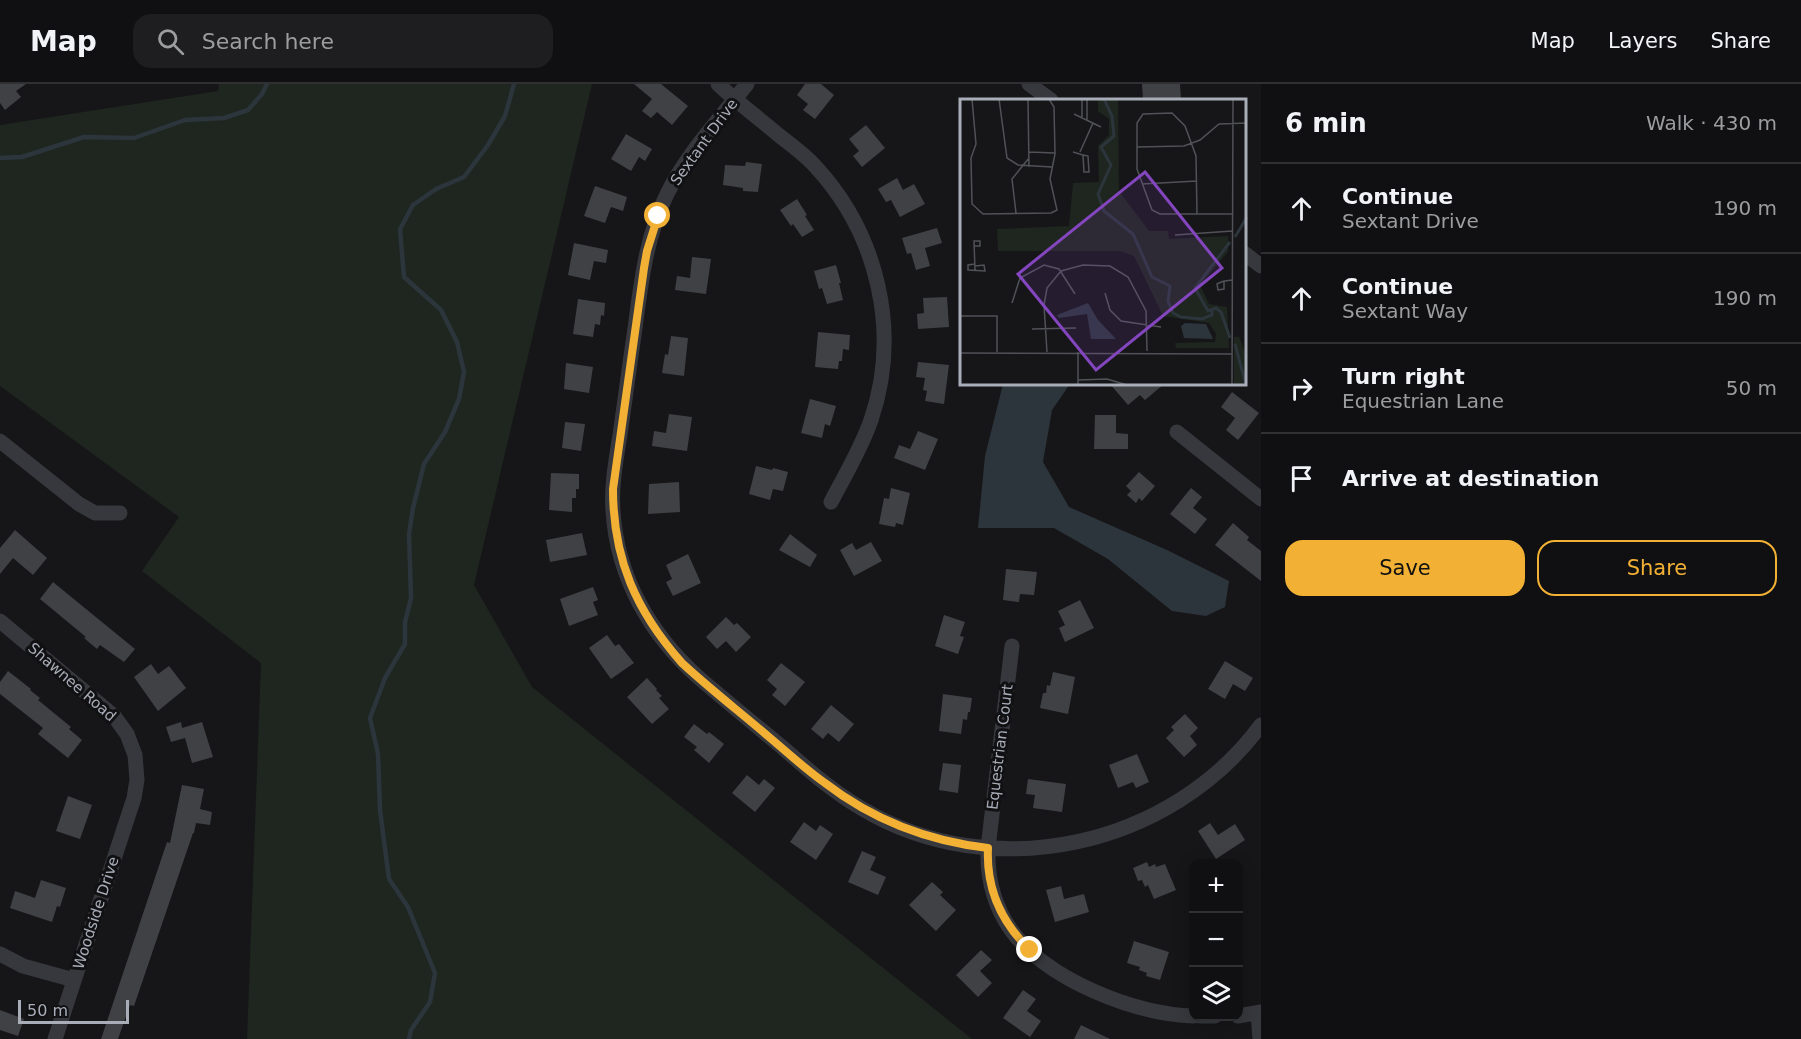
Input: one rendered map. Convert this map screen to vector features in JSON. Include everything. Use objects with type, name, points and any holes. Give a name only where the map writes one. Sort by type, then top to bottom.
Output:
[{"type":"street","points":[[718,84],[805,156],[828,181],[852,214],[864,239],[878,284],[885,338],[879,392],[872,419],[861,445],[831,502]]},
{"type":"street","name":"Sextant Drive","points":[[747,84],[693,152],[673,183],[656,222],[644,268],[614,475],[613,511],[615,531],[625,573],[648,621],[663,641],[682,663],[825,784],[881,818],[922,835],[966,845],[988,848],[1036,848],[1077,843],[1110,834],[1142,821],[1178,802],[1211,778],[1241,749],[1261,725]]},
{"type":"street","points":[[1029,84],[1050,99]]},
{"type":"street","points":[[1246,254],[1261,266]]},
{"type":"street","points":[[1177,432],[1261,499]]},
{"type":"street","points":[[0,441],[79,504],[95,513],[120,513]]},
{"type":"street","name":"Shawnee Road","points":[[0,621],[111,712],[131,743],[135,755],[136,786]]},
{"type":"street","name":"Equestrian Court","points":[[1012,646],[988,848],[988,868],[995,901],[1012,931],[1041,959],[1058,971],[1094,991],[1133,1006],[1189,1016]]},
{"type":"street","name":"Woodside Drive","points":[[55,1039],[136,786]]},
{"type":"street","points":[[0,954],[23,966],[74,980]]},
{"type":"street","points":[[1243,1015],[1260,1012],[1260,1039]]},
{"type":"shaded area","points":[[219,84],[592,84],[474,585],[532,687],[972,1039],[247,1039],[261,663],[142,571],[179,517],[0,386],[0,125],[218,91]]},
{"type":"shaded area","points":[[1002,386],[1069,386],[1052,410],[1043,462],[1069,507],[1167,550],[1229,581],[1225,607],[1206,616],[1172,611],[1108,559],[1054,528],[978,528],[985,456]]},
{"type":"building","points":[[0,84],[26,84],[16,91],[21,97],[5,110],[0,103]]},
{"type":"building","points":[[634,84],[661,84],[688,106],[672,125],[657,112],[651,118],[642,111],[652,99]]},
{"type":"building","points":[[805,84],[821,84],[834,95],[815,119],[803,110],[808,104],[797,95]]},
{"type":"building","points":[[1142,84],[1180,84],[1181,99],[1143,99]]},
{"type":"building","points":[[866,125],[885,148],[862,167],[853,156],[859,151],[849,139]]},
{"type":"building","points":[[626,134],[652,149],[645,161],[639,157],[631,171],[611,159]]},
{"type":"building","points":[[746,162],[762,164],[758,192],[743,191],[743,188],[723,185],[725,165],[745,166]]},
{"type":"building","points":[[897,178],[903,190],[914,184],[925,204],[900,217],[891,200],[886,202],[878,189]]},
{"type":"building","points":[[595,186],[627,197],[623,211],[611,207],[605,223],[584,216]]},
{"type":"building","points":[[797,199],[814,230],[802,237],[780,210]]},
{"type":"building","points":[[937,228],[942,243],[925,248],[930,266],[916,270],[911,253],[907,254],[902,238]]},
{"type":"building","points":[[574,243],[608,250],[606,263],[594,261],[590,280],[568,275]]},
{"type":"building","points":[[692,257],[711,259],[706,294],[675,290],[677,276],[690,278]]},
{"type":"building","points":[[836,265],[843,300],[827,304],[822,288],[819,289],[814,271]]},
{"type":"building","points":[[947,297],[949,327],[918,329],[917,314],[924,313],[923,298]]},
{"type":"building","points":[[578,299],[605,303],[604,316],[601,315],[600,325],[595,324],[593,337],[573,334]]},
{"type":"building","points":[[818,332],[850,335],[849,350],[843,349],[842,361],[839,361],[838,369],[815,367]]},
{"type":"building","points":[[671,336],[688,338],[684,376],[662,373]]},
{"type":"building","points":[[918,362],[949,365],[944,404],[925,401],[927,391],[923,390],[925,378],[916,377]]},
{"type":"building","points":[[566,363],[593,367],[589,393],[564,389]]},
{"type":"building","points":[[1112,386],[1162,386],[1145,400],[1140,395],[1128,405]]},
{"type":"building","points":[[1232,392],[1259,413],[1238,440],[1226,430],[1235,418],[1221,407]]},
{"type":"building","points":[[810,399],[836,406],[830,426],[825,424],[822,438],[801,433]]},
{"type":"building","points":[[669,414],[692,417],[687,451],[652,446],[654,431],[666,433]]},
{"type":"building","points":[[1095,415],[1116,415],[1116,433],[1128,434],[1128,449],[1094,449]]},
{"type":"building","points":[[565,422],[585,424],[581,451],[562,448]]},
{"type":"building","points":[[918,431],[938,439],[925,470],[894,458],[899,445],[910,449]]},
{"type":"building","points":[[756,466],[788,472],[783,491],[773,489],[770,500],[749,494]]},
{"type":"building","points":[[1139,472],[1155,486],[1142,501],[1139,498],[1136,503],[1127,495],[1131,491],[1126,486]]},
{"type":"building","points":[[551,473],[579,474],[579,489],[576,489],[576,498],[572,498],[572,512],[549,510]]},
{"type":"building","points":[[679,482],[680,512],[648,514],[649,484]]},
{"type":"building","points":[[891,488],[910,493],[903,525],[896,523],[895,527],[879,524],[884,498],[889,499]]},
{"type":"building","points":[[1191,488],[1202,497],[1193,508],[1207,519],[1195,534],[1170,514]]},
{"type":"building","points":[[1233,523],[1249,537],[1247,540],[1261,551],[1261,581],[1215,545]]},
{"type":"building","points":[[15,530],[47,558],[33,575],[13,558],[0,574],[0,548]]},
{"type":"building","points":[[582,533],[587,555],[550,562],[546,540]]},
{"type":"building","points":[[790,534],[817,555],[810,567],[779,550]]},
{"type":"building","points":[[871,542],[882,561],[854,576],[840,550],[852,543],[856,550]]},
{"type":"building","points":[[688,554],[701,583],[673,596],[666,582],[672,579],[666,565]]},
{"type":"building","points":[[1006,569],[1037,572],[1034,595],[1020,594],[1019,602],[1003,600]]},
{"type":"building","points":[[53,582],[135,649],[124,662],[100,645],[97,649],[40,599]]},
{"type":"building","points":[[593,587],[598,600],[593,602],[598,615],[569,626],[560,599]]},
{"type":"building","points":[[1080,600],[1094,628],[1065,642],[1059,628],[1065,625],[1058,611]]},
{"type":"building","points":[[944,615],[965,622],[960,636],[964,637],[958,654],[935,646]]},
{"type":"building","points":[[726,617],[734,625],[737,623],[751,637],[736,652],[726,641],[717,649],[706,637]]},
{"type":"building","points":[[607,635],[615,646],[619,644],[634,663],[611,679],[589,648]]},
{"type":"building","points":[[1225,661],[1253,678],[1245,691],[1233,684],[1225,699],[1208,689]]},
{"type":"building","points":[[781,663],[805,682],[785,706],[772,695],[777,689],[767,680]]},
{"type":"building","points":[[151,664],[158,674],[169,666],[186,688],[158,711],[134,677]]},
{"type":"building","points":[[8,671],[31,689],[40,698],[38,700],[71,727],[69,729],[82,740],[68,758],[38,734],[43,728],[0,694],[0,682]]},
{"type":"building","points":[[1053,672],[1075,677],[1068,714],[1040,708],[1043,693],[1046,693],[1047,685],[1050,686]]},
{"type":"building","points":[[647,678],[662,696],[659,698],[669,709],[652,724],[627,697]]},
{"type":"building","points":[[943,694],[972,698],[967,720],[963,719],[961,734],[939,731]]},
{"type":"building","points":[[831,705],[854,724],[839,742],[828,733],[823,739],[811,729]]},
{"type":"building","points":[[1185,714],[1198,728],[1190,736],[1197,745],[1184,757],[1166,738],[1174,730],[1171,727]]},
{"type":"building","points":[[181,722],[182,728],[202,722],[213,757],[192,763],[185,738],[171,742],[166,727]]},
{"type":"building","points":[[694,724],[724,744],[709,763],[694,750],[697,747],[684,737]]},
{"type":"building","points":[[1137,754],[1149,782],[1136,788],[1133,782],[1118,788],[1109,765]]},
{"type":"building","points":[[943,763],[961,765],[958,793],[939,790]]},
{"type":"building","points":[[747,775],[759,785],[764,779],[775,788],[755,812],[732,793]]},
{"type":"building","points":[[1028,779],[1066,784],[1062,812],[1033,808],[1035,795],[1026,794]]},
{"type":"building","points":[[182,785],[204,789],[200,809],[212,812],[210,825],[196,823],[134,1006],[130,1005],[118,1039],[101,1039],[167,842],[170,843]]},
{"type":"building","points":[[68,796],[92,805],[80,839],[56,831]]},
{"type":"building","points":[[804,822],[816,831],[820,825],[833,834],[816,860],[790,842]]},
{"type":"building","points":[[1210,823],[1218,835],[1235,824],[1245,840],[1216,859],[1198,831]]},
{"type":"building","points":[[862,851],[876,857],[870,870],[886,877],[878,895],[848,882]]},
{"type":"building","points":[[1147,862],[1149,867],[1155,864],[1156,867],[1165,864],[1176,890],[1154,899],[1148,885],[1145,887],[1142,880],[1138,881],[1133,868]]},
{"type":"building","points":[[41,880],[66,888],[52,922],[10,908],[15,891],[35,898]]},
{"type":"building","points":[[932,882],[943,892],[940,895],[956,910],[936,931],[909,905]]},
{"type":"building","points":[[1061,886],[1064,899],[1084,894],[1089,912],[1055,922],[1046,890]]},
{"type":"building","points":[[1134,941],[1169,952],[1160,980],[1146,976],[1147,973],[1139,970],[1140,967],[1127,963]]},
{"type":"building","points":[[981,950],[992,960],[980,971],[992,983],[978,997],[956,975]]},
{"type":"building","points":[[1023,990],[1036,999],[1027,1011],[1041,1021],[1030,1037],[1003,1018]]},
{"type":"building","points":[[0,1010],[24,1019],[18,1036],[0,1030]]},
{"type":"building","points":[[1081,1025],[1110,1039],[1074,1039]]},
{"type":"waterway","points":[[0,158],[22,157],[84,137],[134,138],[185,120],[224,118],[248,110],[262,94],[267,84]]},
{"type":"waterway","points":[[409,1039],[411,1030],[430,1002],[435,973],[408,907],[389,879],[380,810],[378,754],[370,718],[385,678],[405,644],[405,622],[411,598],[409,534],[424,464],[445,432],[459,399],[464,372],[457,342],[441,310],[404,277],[400,229],[413,205],[436,189],[464,177],[488,145],[505,116],[514,84]]},
{"type":"route","points":[[658,216],[644,268],[613,489],[615,531],[621,559],[633,592],[648,621],[682,663],[825,784],[861,808],[913,832],[954,843],[988,848],[987,861],[995,901],[1012,931],[1030,950]]}]
